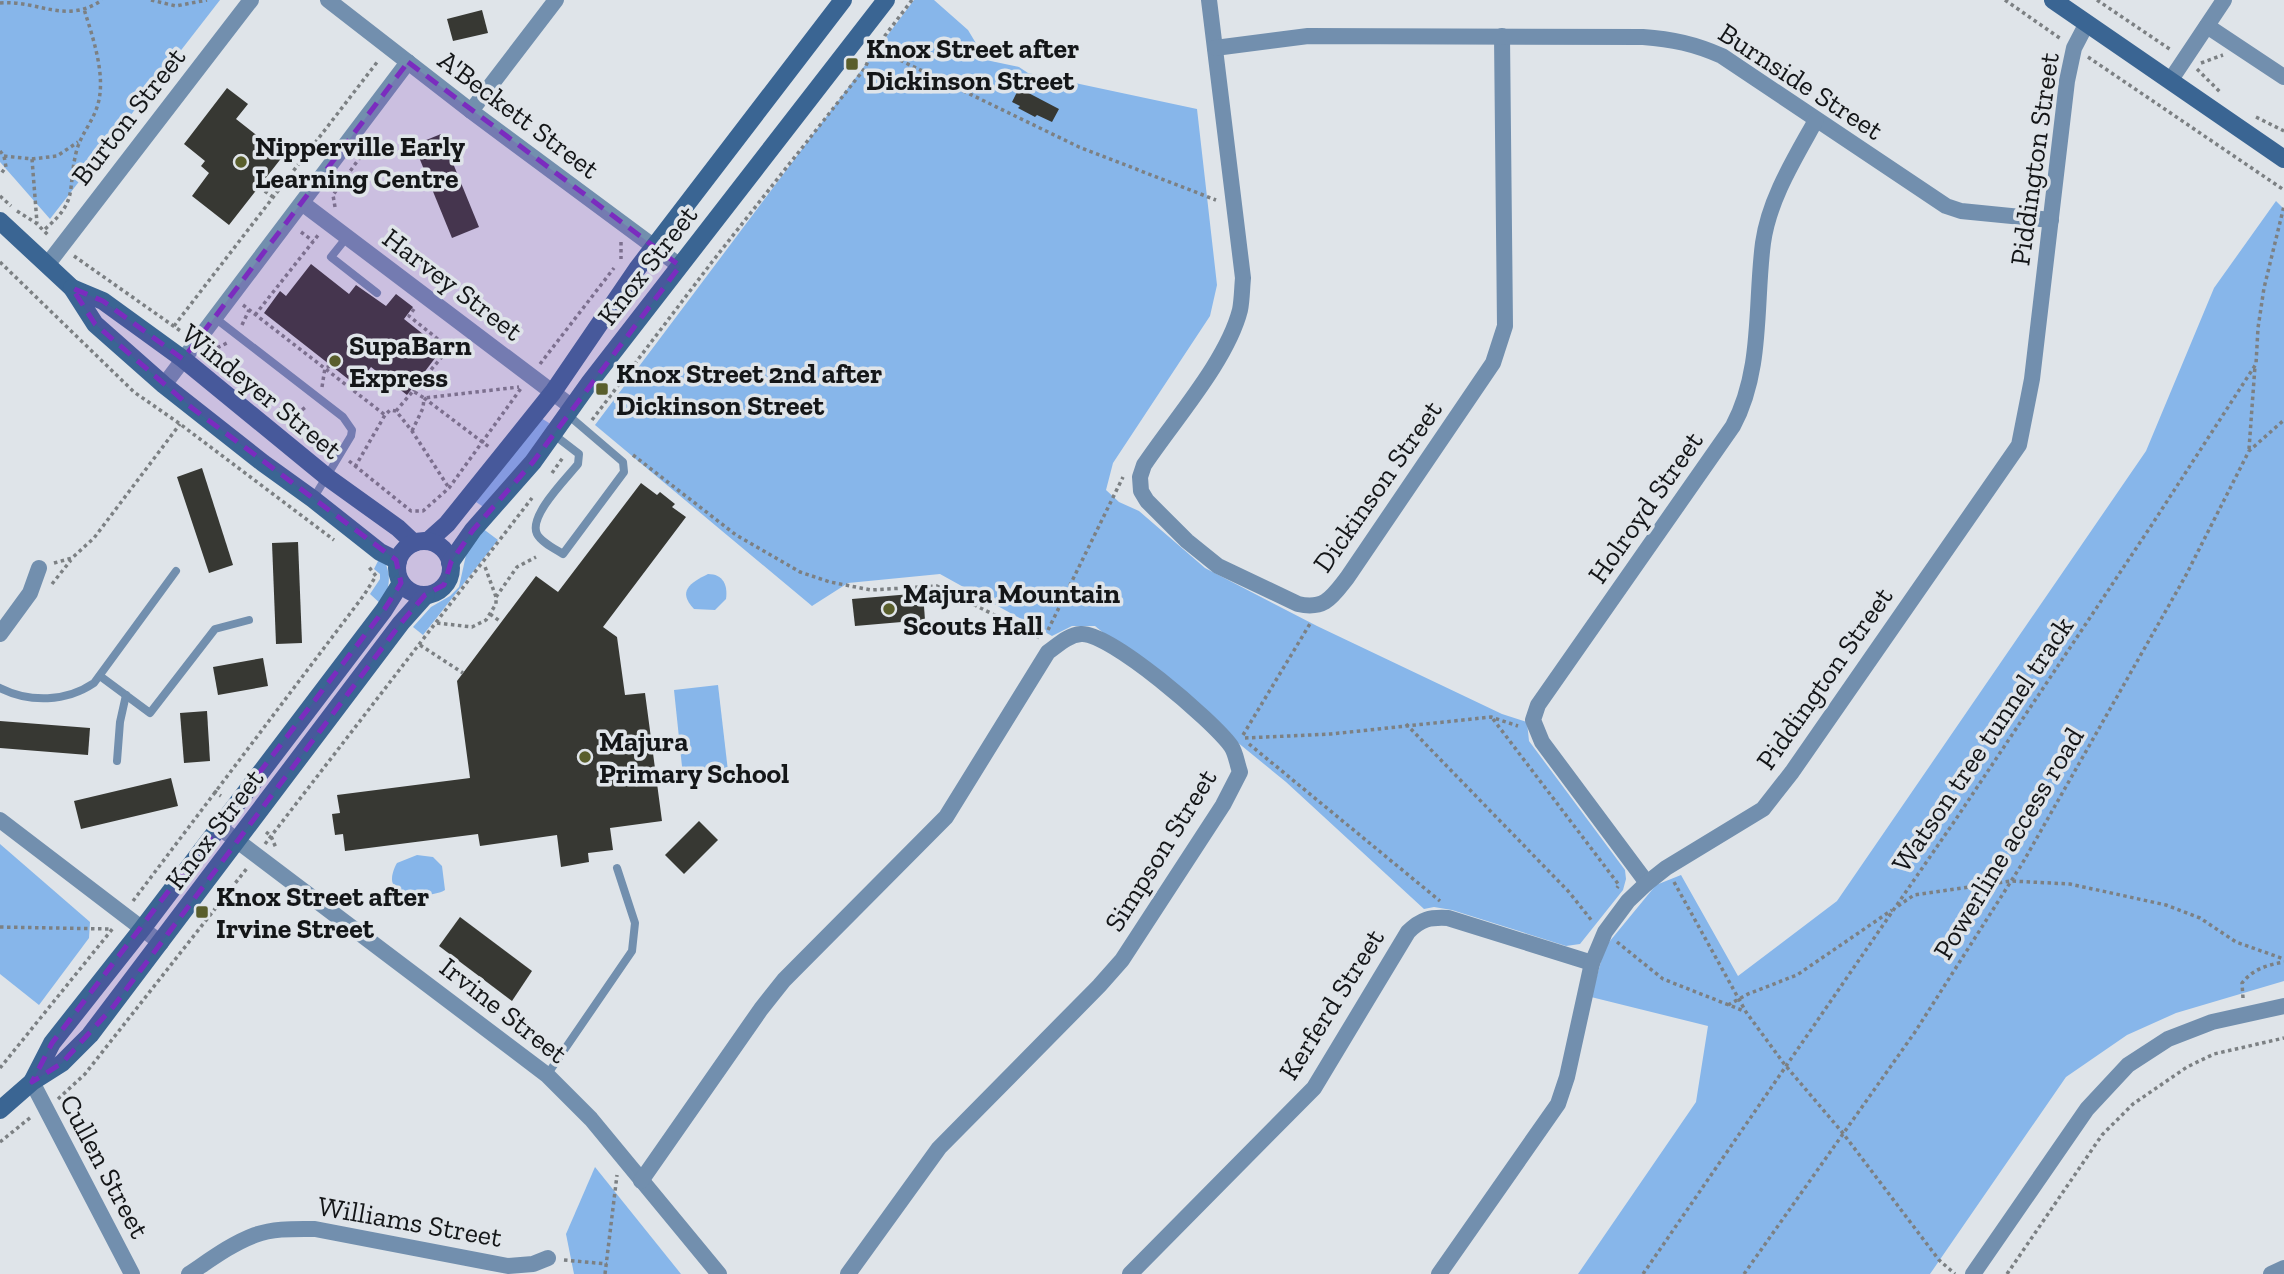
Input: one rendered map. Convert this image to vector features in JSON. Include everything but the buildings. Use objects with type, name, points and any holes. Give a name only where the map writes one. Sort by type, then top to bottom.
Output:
[{"type":"street","name":"Burton Street","points":[[47,265],[251,0]]},
{"type":"street","name":"A'Beckett Street","points":[[328,0],[471,111],[680,266]]},
{"type":"street","points":[[471,111],[556,0]]},
{"type":"street","name":"Knox Street","points":[[421,542],[447,524],[553,392],[637,268],[843,0]]},
{"type":"street","name":"Knox Street","points":[[450,563],[473,530],[533,462],[680,266],[886,0]]},
{"type":"street","points":[[1132,476],[1144,465],[1208,374],[1233,330],[1241,308],[1243,278],[1209,0]]},
{"type":"street","points":[[2053,0],[2284,159]]},
{"type":"street","points":[[2170,81],[2224,0]]},
{"type":"street","name":"Piddington Street","points":[[1439,1274],[1558,1104],[1567,1077],[1592,963],[1605,932],[1628,901],[1666,868],[1763,809],[1800,761],[2018,445],[2032,379],[2067,81],[2074,48],[2087,23]]},
{"type":"street","points":[[2207,26],[2284,77]]},
{"type":"street","name":"Burnside Street","points":[[1215,48],[1308,36],[1673,39],[1722,55],[1945,206],[1961,211],[2051,220]]},
{"type":"street","name":"Dickinson Street","points":[[1132,476],[1147,501],[1187,541],[1218,566],[1298,604],[1310,607],[1329,600],[1347,578],[1493,363],[1504,326],[1503,36]]},
{"type":"street","points":[[164,385],[408,62]]},
{"type":"street","name":"Holroyd Street","points":[[1537,732],[1533,720],[1538,705],[1733,426],[1744,404],[1753,370],[1763,242],[1768,216],[1816,120]]},
{"type":"street","name":"Harvey Street","points":[[302,203],[553,392],[570,411]]},
{"type":"street","name":"Windeyer Street","points":[[0,221],[72,288],[95,324],[164,385],[380,552],[398,561]]},
{"type":"street","name":"Windeyer Street","points":[[72,288],[103,301],[183,359],[327,477],[421,542]]},
{"type":"street","points":[[421,542],[441,548],[450,563],[450,575],[435,593],[426,595],[410,591],[401,583],[397,573],[398,561],[405,548],[421,542]]},
{"type":"street","points":[[0,634],[30,593],[38,568]]},
{"type":"street","name":"Knox Street","points":[[32,1082],[52,1043],[142,929],[384,610],[401,583]]},
{"type":"street","name":"Knox Street","points":[[0,1110],[32,1082],[62,1062],[90,1035],[401,623],[426,595]]},
{"type":"street","name":"Simpson Street","points":[[641,1181],[776,990],[946,817],[1048,652],[1068,638],[1080,634],[1093,635],[1109,642],[1167,685],[1209,723],[1232,747],[1240,772],[1223,805],[1122,961],[939,1148],[848,1274]]},
{"type":"street","points":[[1537,732],[1647,883]]},
{"type":"street","points":[[0,820],[161,943]]},
{"type":"street","name":"Irvine Street","points":[[219,827],[547,1074],[578,1104],[719,1274]]},
{"type":"street","name":"Kerferd Street","points":[[1130,1274],[1314,1088],[1408,932],[1418,921],[1448,918],[1592,963]]},
{"type":"street","points":[[1973,1274],[2087,1109],[2128,1065],[2168,1039],[2212,1022],[2284,1006]]},
{"type":"street","name":"Cullen Street","points":[[32,1082],[132,1274]]},
{"type":"street","name":"Williams Street","points":[[189,1274],[256,1234],[283,1229],[315,1229],[508,1266],[533,1264],[548,1258]]},
{"type":"street","points":[[2271,1274],[2284,1268]]},
{"type":"lane","points":[[347,237],[331,257],[377,293]]},
{"type":"lane","points":[[215,318],[343,417],[352,430],[313,499]]},
{"type":"lane","points":[[553,433],[579,454],[578,464],[538,515],[535,525],[538,536],[563,554],[624,472],[624,462],[585,429],[570,411]]},
{"type":"lane","points":[[0,688],[12,694],[57,698],[77,694],[94,684],[176,571]]},
{"type":"lane","points":[[100,676],[150,713],[215,629],[249,620]]},
{"type":"lane","points":[[117,761],[120,722],[126,695]]},
{"type":"lane","points":[[547,1074],[632,951],[635,923],[617,867]]},
{"type":"path","points":[[0,3],[39,3],[68,12],[84,9],[103,0]]},
{"type":"path","points":[[151,0],[176,6],[207,0]]},
{"type":"path","points":[[585,429],[865,68],[876,48],[912,0]]},
{"type":"path","points":[[2005,0],[2284,190]]},
{"type":"path","points":[[2097,0],[2194,66],[2221,93]]},
{"type":"path","points":[[45,229],[57,219],[70,200],[79,141],[97,106],[100,92],[96,53],[84,9]]},
{"type":"path","points":[[863,47],[876,48],[1079,148],[1234,206]]},
{"type":"path","points":[[174,326],[382,56]]},
{"type":"path","points":[[2254,116],[2284,131]]},
{"type":"path","points":[[4,156],[32,159],[57,156],[79,141]]},
{"type":"path","points":[[337,213],[332,195],[370,143]]},
{"type":"path","points":[[0,151],[6,167],[0,175]]},
{"type":"path","points":[[32,159],[37,223]]},
{"type":"path","points":[[258,187],[273,197]]},
{"type":"path","points":[[0,195],[16,211],[45,229],[60,246],[197,342],[355,467],[411,510],[423,511],[430,507],[449,488],[396,411],[390,410],[385,415],[355,467]]},
{"type":"path","name":"Watson tree tunnel track","points":[[1643,1274],[1894,909],[2151,526],[2256,364],[2264,288],[2284,206]]},
{"type":"path","points":[[256,315],[321,231]]},
{"type":"path","points":[[620,239],[622,258]]},
{"type":"path","points":[[0,264],[134,392],[337,542]]},
{"type":"path","points":[[231,296],[385,415]]},
{"type":"path","points":[[396,411],[457,338]]},
{"type":"path","points":[[530,358],[543,361]]},
{"type":"path","points":[[2249,451],[2256,364]]},
{"type":"path","points":[[325,368],[331,366]]},
{"type":"path","points":[[322,390],[325,368]]},
{"type":"path","points":[[424,398],[522,387],[512,379]]},
{"type":"path","points":[[414,391],[482,441]]},
{"type":"path","points":[[412,431],[423,408],[424,398]]},
{"type":"path","name":"Powerline access road","points":[[1744,1274],[1915,1032],[2011,881],[2185,577],[2249,451],[2284,420]]},
{"type":"path","points":[[38,568],[72,558],[94,538],[180,424]]},
{"type":"path","points":[[548,477],[571,447]]},
{"type":"path","points":[[632,454],[736,535],[800,572],[830,582],[871,590],[937,586],[1044,639]]},
{"type":"path","points":[[1044,639],[1132,476],[1124,467]]},
{"type":"path","points":[[0,1142],[61,1097],[85,1074],[534,496]]},
{"type":"path","points":[[496,597],[517,568],[536,557]]},
{"type":"path","points":[[0,1068],[123,915],[364,595],[376,576],[369,566],[358,558]]},
{"type":"path","points":[[437,623],[472,627],[486,620],[496,604],[496,597],[483,562]]},
{"type":"path","points":[[1241,738],[1320,605]]},
{"type":"path","points":[[490,614],[501,622]]},
{"type":"path","points":[[1044,639],[1053,630]]},
{"type":"path","points":[[420,645],[463,673]]},
{"type":"path","points":[[1241,738],[1331,734],[1491,717],[1537,732]]},
{"type":"path","points":[[1491,717],[1619,886],[1614,892]]},
{"type":"path","points":[[1406,724],[1605,932],[1663,979],[1746,1012]]},
{"type":"path","points":[[1241,738],[1444,904],[1448,918]]},
{"type":"path","points":[[271,836],[279,856]]},
{"type":"path","points":[[1666,868],[1746,1012],[1785,1065],[1842,1132],[1938,1260],[1955,1274]]},
{"type":"path","points":[[1728,1005],[1797,975],[1914,895],[2011,881],[2070,884],[2166,905],[2200,918],[2236,942],[2284,960]]},
{"type":"path","points":[[0,927],[111,929]]},
{"type":"path","points":[[2246,1014],[2242,983],[2247,976],[2265,965],[2284,960]]},
{"type":"path","points":[[2007,1274],[2102,1135],[2133,1104],[2187,1066],[2214,1054],[2284,1038]]},
{"type":"path","points":[[605,1274],[619,1154]]},
{"type":"path","points":[[548,1258],[607,1264]]},
{"type":"highlighted area","points":[[408,62],[680,266],[533,462],[473,530],[451,562],[444,585],[425,595],[401,623],[113,1007],[62,1063],[32,1082],[52,1043],[384,610],[401,583],[396,560],[192,408],[95,324],[72,288],[103,301],[183,359]]},
{"type":"shaded area","points":[[0,0],[220,0],[50,219],[0,162]]},
{"type":"shaded area","points":[[914,0],[934,0],[968,30],[986,60],[1019,67],[1028,73],[1197,109],[1217,285],[1210,316],[1113,463],[1106,490],[1119,502],[1139,511],[1205,568],[1317,626],[1502,714],[1527,722],[1529,741],[1625,870],[1623,890],[1580,944],[1566,946],[1452,910],[1434,907],[1424,909],[1286,782],[1095,626],[1072,626],[1052,636],[940,574],[848,583],[812,606],[595,425]]},
{"type":"shaded area","points":[[2276,201],[2284,209],[2284,981],[2176,1013],[2127,1035],[2066,1077],[1930,1274],[1578,1274],[1696,1102],[1708,1026],[1591,997],[1605,947],[1656,885],[1681,875],[1738,976],[1837,901],[2146,451],[2214,288]]},
{"type":"shaded area","points":[[541,418],[549,423],[548,428],[496,498],[485,508],[476,502]]},
{"type":"shaded area","points":[[482,528],[498,540],[423,635],[413,627],[431,607],[459,587],[466,555]]},
{"type":"shaded area","points":[[379,559],[385,562],[389,579],[381,604],[370,594],[380,579],[380,574],[374,569]]},
{"type":"shaded area","points":[[708,574],[721,578],[726,589],[726,599],[715,610],[694,609],[686,597],[686,592],[691,584]]},
{"type":"shaded area","points":[[718,685],[728,771],[683,776],[674,690]]},
{"type":"shaded area","points":[[0,844],[90,922],[89,938],[39,1005],[0,974]]},
{"type":"shaded area","points":[[417,855],[433,857],[442,866],[445,890],[417,895],[396,889],[392,879],[397,863]]},
{"type":"shaded area","points":[[595,1167],[681,1274],[574,1274],[566,1234]]},
{"type":"place","name":"Knox Street after Dickinson Street","points":[[852,64]]},
{"type":"place","name":"Nipperville Early Learning Centre","points":[[241,162]]},
{"type":"place","name":"SupaBarn Express","points":[[335,361]]},
{"type":"place","name":"Knox Street 2nd after Dickinson Street","points":[[602,389]]},
{"type":"place","name":"Majura Mountain Scouts Hall","points":[[889,609]]},
{"type":"place","name":"Majura Primary School","points":[[585,757]]},
{"type":"place","name":"Knox Street after Irvine Street","points":[[202,912]]}]
